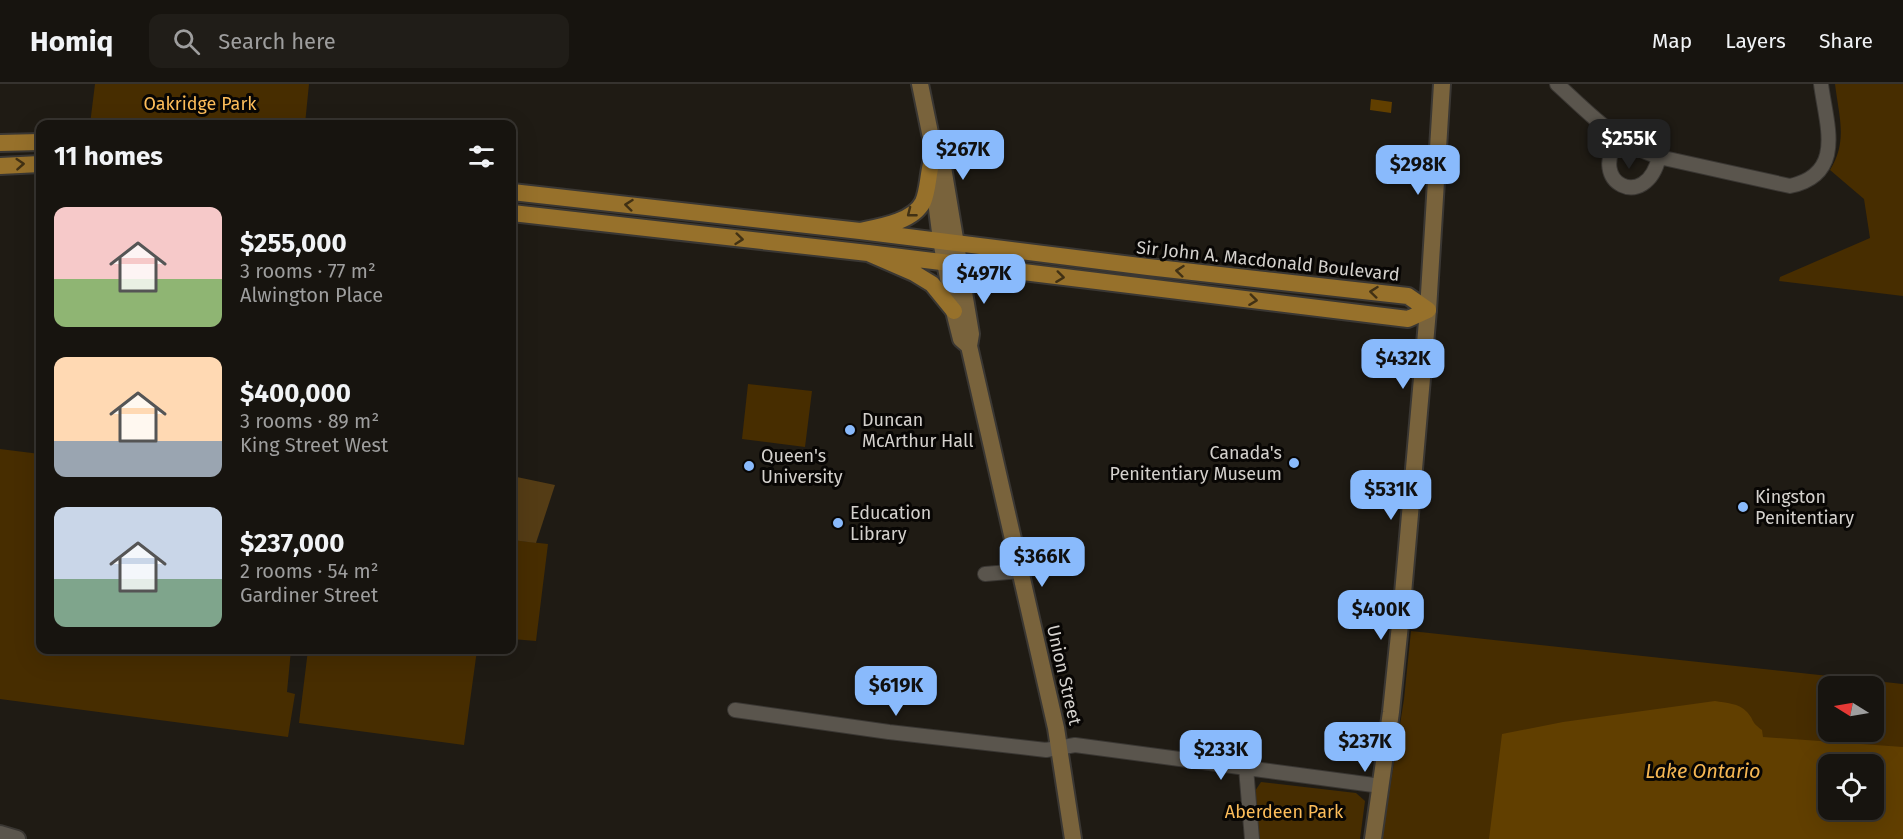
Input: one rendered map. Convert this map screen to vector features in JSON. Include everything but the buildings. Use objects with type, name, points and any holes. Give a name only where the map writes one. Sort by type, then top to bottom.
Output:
[{"type":"main road","name":"Union Street","points":[[920,84],[930,133],[931,164],[971,334],[969,346],[1060,747],[1073,839]]},
{"type":"main road","points":[[1373,839],[1391,712],[1402,605],[1428,310],[1442,84]]},
{"type":"main road","name":"Union Street","points":[[930,133],[942,160],[949,241]]},
{"type":"main road","points":[[0,142],[36,142]]},
{"type":"main road","points":[[0,166],[36,164]]},
{"type":"main road","points":[[860,231],[897,223],[917,208],[923,202],[931,164]]},
{"type":"main road","name":"Sir John A. Macdonald Boulevard","points":[[516,192],[1408,296],[1428,310]]},
{"type":"main road","points":[[516,213],[953,263],[1408,319],[1428,310]]},
{"type":"main road","points":[[868,253],[914,273],[932,284],[954,311]]},
{"type":"main road","name":"Union Street","points":[[953,263],[954,311],[961,339],[969,346]]},
{"type":"street","points":[[1557,84],[1619,139],[1639,150],[1659,157],[1790,186],[1810,179],[1820,171],[1830,148],[1821,84]]},
{"type":"street","points":[[1575,100],[1577,84]]},
{"type":"street","points":[[1619,139],[1608,161],[1611,175],[1620,184],[1632,187],[1644,184],[1654,175],[1659,157]]},
{"type":"street","points":[[985,574],[1020,571]]},
{"type":"street","points":[[735,710],[1024,748],[1046,750],[1075,745],[1381,786]]},
{"type":"street","points":[[1246,768],[1252,839]]},
{"type":"street","points":[[0,834],[17,839]]},
{"type":"green space","name":"Oakridge Park","points":[[95,84],[309,84],[305,120],[90,120]]},
{"type":"green space","points":[[1835,84],[1903,84],[1903,296],[1779,281],[1780,277],[1870,238],[1864,199],[1830,170],[1836,159],[1841,139]]},
{"type":"green space","points":[[748,384],[812,391],[805,447],[742,439]]},
{"type":"green space","points":[[0,449],[36,454],[36,654],[291,654],[287,692],[295,694],[288,737],[0,699]]},
{"type":"green space","points":[[516,540],[548,544],[536,641],[516,639]]},
{"type":"green space","points":[[1411,631],[1829,676],[1818,676],[1818,742],[1884,742],[1884,682],[1903,684],[1903,839],[1382,839],[1404,699]]},
{"type":"green space","points":[[308,654],[476,654],[464,745],[299,723]]},
{"type":"green space","name":"Aberdeen Park","points":[[1261,782],[1356,793],[1365,801],[1360,839],[1258,839],[1255,791]]},
{"type":"shaded area","points":[[516,477],[555,485],[536,543],[516,540]]},
{"type":"water","points":[[1371,99],[1392,102],[1391,113],[1370,110]]},
{"type":"water","name":"Lake Ontario","points":[[1715,701],[1744,709],[1762,730],[1763,737],[1903,747],[1903,839],[1489,839],[1502,734],[1563,722]]},
{"type":"place","name":"Duncan McArthur Hall","points":[[850,430]]},
{"type":"place","name":"Canada's Penitentiary Museum","points":[[1294,463]]},
{"type":"place","name":"Queen's University","points":[[749,466]]},
{"type":"place","name":"Kingston Penitentiary","points":[[1743,507]]},
{"type":"place","name":"Education Library","points":[[838,523]]}]
